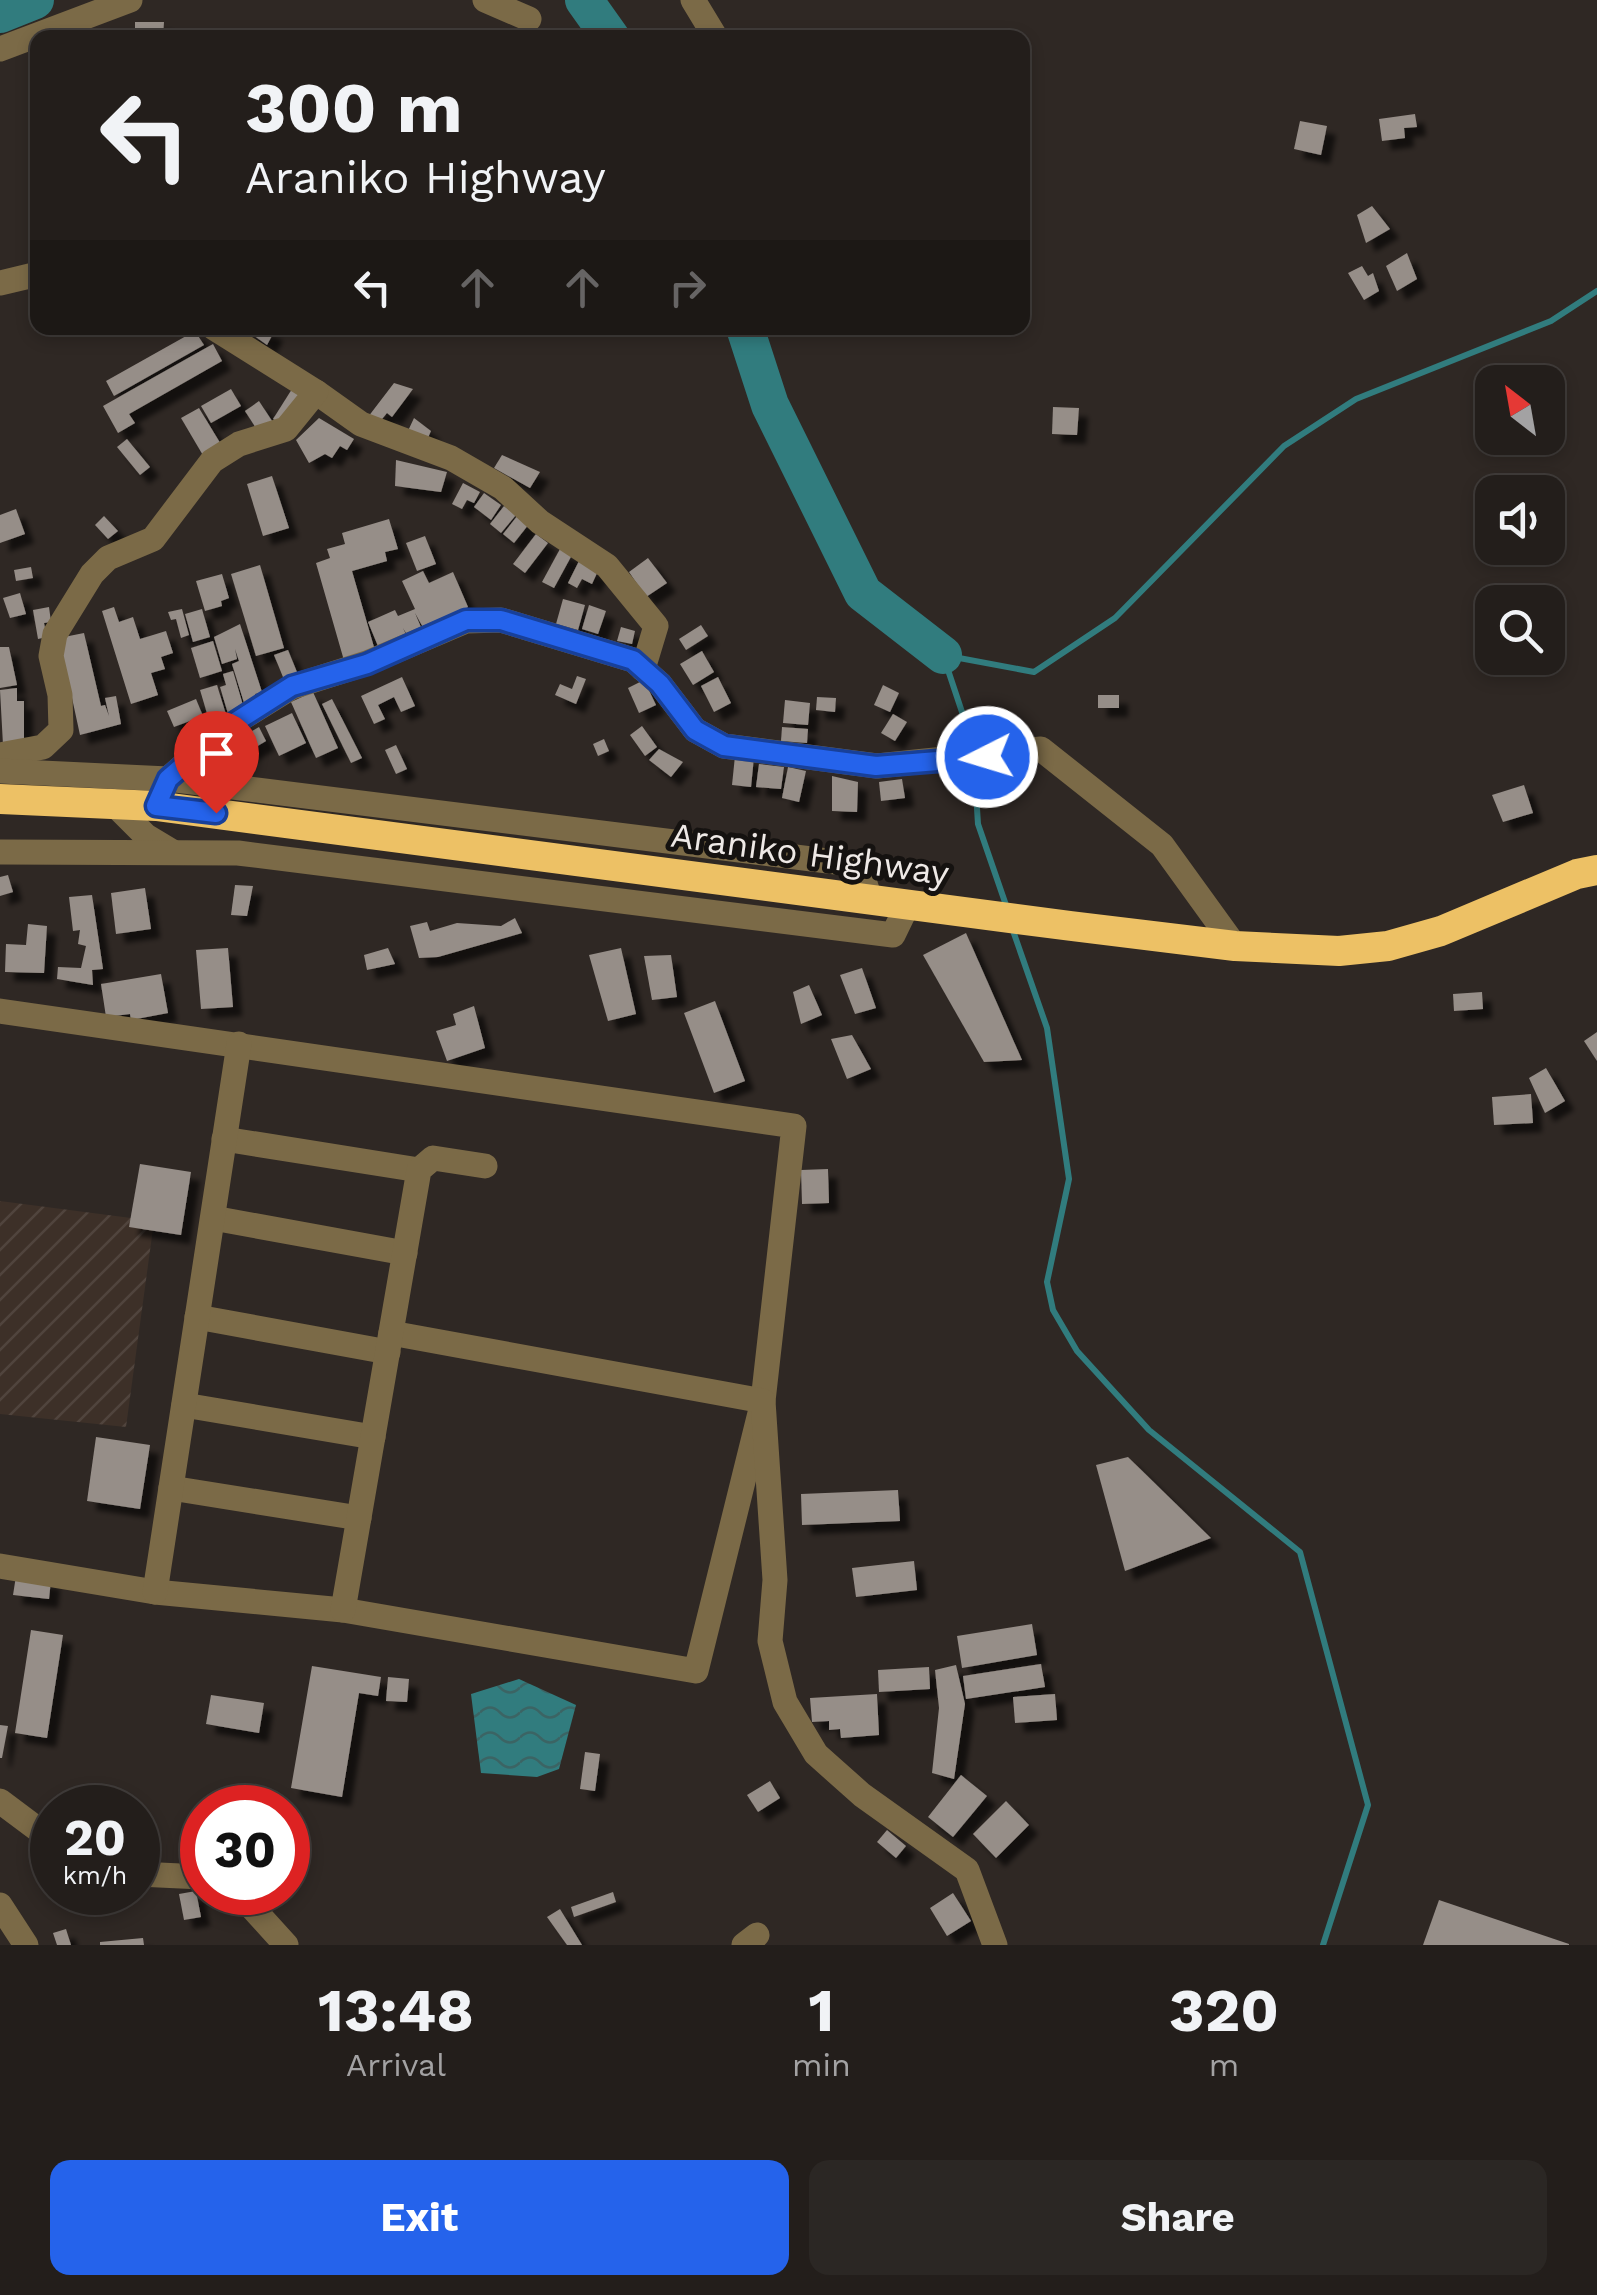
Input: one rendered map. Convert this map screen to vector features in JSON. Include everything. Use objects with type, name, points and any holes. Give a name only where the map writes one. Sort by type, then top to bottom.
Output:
[{"type":"highway","name":"Araniko Highway","points":[[0,799],[110,802],[162,793],[345,814],[411,838],[827,894],[1235,946],[1339,951],[1388,946],[1441,931],[1577,874],[1597,870]]},
{"type":"street","points":[[50,30],[130,0]]},
{"type":"street","points":[[486,0],[529,19]]},
{"type":"street","points":[[693,0],[711,30]]},
{"type":"street","points":[[0,49],[30,38]]},
{"type":"street","points":[[0,283],[30,276]]},
{"type":"street","points":[[225,335],[361,424],[451,458],[503,488],[551,530],[607,566],[656,626],[643,669]]},
{"type":"street","points":[[0,755],[43,747],[61,730],[60,695],[51,656],[55,634],[92,574],[108,558],[153,539],[212,461],[239,444],[286,429],[316,392]]},
{"type":"street","points":[[0,770],[162,793],[226,728],[292,686],[367,664],[466,620],[501,620],[633,660],[695,730],[724,746],[876,766],[1041,749],[1162,845],[1235,946]]},
{"type":"street","points":[[110,802],[146,836],[172,852]]},
{"type":"street","points":[[441,810],[450,843]]},
{"type":"street","points":[[338,864],[345,814],[441,810],[739,853],[852,864],[862,874],[870,899]]},
{"type":"street","points":[[408,873],[411,838]]},
{"type":"street","points":[[0,852],[172,852],[338,864],[644,907],[893,936],[908,904]]},
{"type":"street","points":[[515,888],[520,852]]},
{"type":"street","points":[[587,898],[592,862]]},
{"type":"street","points":[[644,907],[649,869]]},
{"type":"street","points":[[824,928],[827,894]]},
{"type":"street","points":[[0,1011],[794,1126],[763,1401],[696,1672],[344,1610],[155,1592],[0,1566]]},
{"type":"street","points":[[155,1592],[239,1044]]},
{"type":"street","points":[[224,1139],[419,1170]]},
{"type":"street","points":[[344,1610],[419,1170],[432,1158],[485,1166]]},
{"type":"street","points":[[212,1218],[405,1253]]},
{"type":"street","points":[[197,1317],[390,1342],[763,1401]]},
{"type":"street","points":[[763,1401],[775,1580],[770,1642],[784,1702],[816,1754],[862,1795],[967,1870],[995,1945]]},
{"type":"street","points":[[184,1405],[373,1437]]},
{"type":"street","points":[[171,1488],[359,1518]]},
{"type":"street","points":[[0,1801],[30,1824]]},
{"type":"street","points":[[0,1905],[26,1945]]},
{"type":"street","points":[[259,1915],[286,1945]]},
{"type":"shaded area","points":[[0,1201],[154,1221],[126,1427],[0,1414]]},
{"type":"water","points":[[519,1679],[576,1705],[559,1769],[537,1777],[481,1773],[471,1694]]},
{"type":"building","points":[[135,22],[164,22],[164,30],[135,30]]},
{"type":"building","points":[[1415,114],[1417,127],[1404,128],[1405,138],[1382,141],[1379,119]]},
{"type":"building","points":[[1300,121],[1327,126],[1321,155],[1294,149]]},
{"type":"building","points":[[1372,206],[1390,229],[1366,243],[1357,215]]},
{"type":"building","points":[[1407,253],[1417,279],[1397,291],[1386,266]]},
{"type":"building","points":[[1362,266],[1368,276],[1373,273],[1379,291],[1364,300],[1348,273]]},
{"type":"building","points":[[188,335],[198,335],[204,345],[114,396],[106,381]]},
{"type":"building","points":[[253,335],[272,335],[267,345]]},
{"type":"building","points":[[213,344],[222,361],[129,414],[135,423],[118,433],[103,406]]},
{"type":"building","points":[[394,383],[413,389],[392,417],[387,413],[378,424],[368,417]]},
{"type":"building","points":[[231,389],[241,406],[211,423],[201,406]]},
{"type":"building","points":[[292,389],[302,396],[283,425],[273,419]]},
{"type":"building","points":[[259,401],[276,427],[259,433],[245,411]]},
{"type":"building","points":[[1053,407],[1079,408],[1077,435],[1052,434]]},
{"type":"building","points":[[199,408],[222,446],[204,457],[181,418]]},
{"type":"building","points":[[319,418],[354,439],[347,450],[340,446],[332,458],[325,454],[309,463],[296,440]]},
{"type":"building","points":[[414,418],[431,431],[426,442],[407,433]]},
{"type":"building","points":[[127,439],[150,467],[140,475],[117,447]]},
{"type":"building","points":[[502,455],[540,472],[530,488],[494,468]]},
{"type":"building","points":[[396,460],[447,472],[441,492],[395,486]]},
{"type":"building","points":[[272,476],[289,528],[263,536],[247,484]]},
{"type":"building","points":[[463,483],[480,492],[474,503],[467,500],[462,509],[452,504]]},
{"type":"building","points":[[484,493],[501,505],[491,520],[474,507]]},
{"type":"building","points":[[504,506],[516,515],[501,533],[490,524]]},
{"type":"building","points":[[16,509],[25,534],[0,543],[0,515]]},
{"type":"building","points":[[518,515],[529,524],[514,543],[503,534]]},
{"type":"building","points":[[104,516],[118,531],[108,539],[95,525]]},
{"type":"building","points":[[389,519],[398,549],[385,552],[387,561],[352,571],[376,654],[345,664],[316,563],[330,558],[327,549],[345,544],[342,533]]},
{"type":"building","points":[[536,534],[548,543],[525,573],[513,564]]},
{"type":"building","points":[[425,536],[436,564],[417,571],[406,543]]},
{"type":"building","points":[[560,549],[572,555],[554,588],[542,582]]},
{"type":"building","points":[[648,558],[667,583],[646,597],[629,572]]},
{"type":"building","points":[[579,561],[598,571],[592,584],[582,579],[577,588],[568,583]]},
{"type":"building","points":[[260,565],[284,648],[256,656],[231,574]]},
{"type":"building","points":[[31,567],[33,578],[16,581],[14,570]]},
{"type":"building","points":[[423,571],[429,583],[453,572],[468,607],[425,631],[415,613],[423,632],[409,638],[403,628],[408,639],[380,651],[368,622],[395,610],[398,616],[415,609],[402,581]]},
{"type":"building","points":[[222,574],[229,598],[221,601],[222,606],[205,611],[196,581]]},
{"type":"building","points":[[20,593],[26,614],[10,618],[3,598]]},
{"type":"building","points":[[563,599],[585,605],[578,630],[556,624]]},
{"type":"building","points":[[589,605],[606,611],[598,634],[582,629]]},
{"type":"building","points":[[49,607],[51,622],[44,623],[47,637],[38,639],[33,610]]},
{"type":"building","points":[[114,607],[119,622],[133,617],[140,639],[166,631],[173,653],[161,657],[165,669],[151,673],[158,695],[131,704],[102,611]]},
{"type":"building","points":[[182,609],[189,635],[181,638],[176,619],[171,620],[168,612]]},
{"type":"building","points":[[202,609],[210,637],[193,642],[185,614]]},
{"type":"building","points":[[240,624],[262,692],[255,694],[258,702],[245,706],[232,664],[239,661],[235,649],[237,659],[222,664],[214,637]]},
{"type":"building","points":[[701,625],[708,636],[686,650],[679,639]]},
{"type":"building","points":[[621,627],[635,631],[632,644],[617,641]]},
{"type":"building","points":[[84,633],[101,706],[105,705],[109,716],[105,698],[116,696],[121,724],[80,735],[59,638]]},
{"type":"building","points":[[213,641],[222,671],[200,678],[191,648]]},
{"type":"building","points":[[0,647],[9,647],[17,685],[0,688]]},
{"type":"building","points":[[288,650],[299,677],[285,682],[274,655]]},
{"type":"building","points":[[702,651],[714,672],[693,685],[680,664]]},
{"type":"building","points":[[233,671],[245,712],[229,717],[220,687],[226,685],[223,674]]},
{"type":"building","points":[[577,676],[586,679],[576,704],[555,695],[560,684],[572,689]]},
{"type":"building","points":[[402,677],[415,706],[401,712],[394,697],[378,705],[385,719],[374,724],[361,696]]},
{"type":"building","points":[[718,677],[731,703],[714,712],[701,686]]},
{"type":"building","points":[[644,680],[656,705],[639,713],[628,688]]},
{"type":"building","points":[[217,685],[228,721],[211,727],[200,690]]},
{"type":"building","points":[[883,685],[899,693],[890,712],[874,705]]},
{"type":"building","points":[[17,688],[17,701],[24,701],[24,744],[3,745],[0,690]]},
{"type":"building","points":[[313,692],[338,748],[316,758],[291,702]]},
{"type":"building","points":[[1098,695],[1119,695],[1119,708],[1098,708]]},
{"type":"building","points":[[817,697],[836,698],[835,712],[816,710]]},
{"type":"building","points":[[196,699],[203,716],[174,727],[167,711]]},
{"type":"building","points":[[332,699],[362,758],[351,763],[322,704]]},
{"type":"building","points":[[785,700],[810,703],[808,725],[783,723]]},
{"type":"building","points":[[292,713],[306,743],[279,756],[265,726]]},
{"type":"building","points":[[893,714],[907,722],[895,741],[881,733]]},
{"type":"building","points":[[642,726],[657,747],[645,756],[630,735]]},
{"type":"building","points":[[259,727],[266,741],[246,753],[238,739]]},
{"type":"building","points":[[782,727],[808,729],[807,743],[781,741]]},
{"type":"building","points":[[604,739],[609,751],[598,756],[593,744]]},
{"type":"building","points":[[396,745],[407,769],[396,774],[385,750]]},
{"type":"building","points":[[659,749],[683,762],[671,777],[649,760]]},
{"type":"building","points":[[735,756],[754,757],[751,787],[732,785]]},
{"type":"building","points":[[759,764],[784,767],[781,789],[756,787]]},
{"type":"building","points":[[788,767],[806,771],[799,802],[782,798]]},
{"type":"building","points":[[832,776],[858,782],[857,812],[832,811]]},
{"type":"building","points":[[902,779],[905,798],[881,801],[879,782]]},
{"type":"building","points":[[1524,785],[1533,813],[1503,822],[1492,795]]},
{"type":"building","points":[[8,875],[13,892],[0,896],[0,877]]},
{"type":"building","points":[[235,885],[253,886],[247,916],[231,915]]},
{"type":"building","points":[[145,888],[151,929],[116,934],[111,893]]},
{"type":"building","points":[[92,895],[103,969],[92,970],[93,985],[57,979],[58,967],[81,968],[86,946],[78,944],[80,930],[73,931],[69,897]]},
{"type":"building","points":[[515,918],[522,933],[438,957],[419,958],[410,926],[427,922],[430,931],[457,923],[501,926]]},
{"type":"building","points":[[28,924],[47,926],[44,973],[5,972],[6,944],[26,945]]},
{"type":"building","points":[[966,933],[1022,1060],[984,1062],[923,955]]},
{"type":"building","points":[[228,948],[233,1007],[201,1009],[196,950]]},
{"type":"building","points":[[388,948],[395,964],[367,970],[364,955]]},
{"type":"building","points":[[621,948],[636,1014],[608,1021],[589,955]]},
{"type":"building","points":[[671,955],[677,997],[652,1000],[644,956]]},
{"type":"building","points":[[862,968],[876,1008],[855,1014],[840,975]]},
{"type":"building","points":[[161,974],[168,1013],[131,1020],[130,1014],[106,1017],[101,984]]},
{"type":"building","points":[[809,985],[822,1015],[801,1024],[793,992]]},
{"type":"building","points":[[1482,992],[1483,1009],[1454,1011],[1453,994]]},
{"type":"building","points":[[715,1001],[745,1081],[714,1093],[684,1013]]},
{"type":"building","points":[[474,1006],[485,1048],[447,1061],[436,1031],[456,1025],[453,1014]]},
{"type":"building","points":[[1597,1032],[1597,1061],[1584,1041]]},
{"type":"building","points":[[852,1035],[871,1069],[847,1079],[831,1039]]},
{"type":"building","points":[[1546,1068],[1565,1101],[1545,1113],[1529,1078]]},
{"type":"building","points":[[1531,1094],[1533,1123],[1494,1125],[1492,1097]]},
{"type":"building","points":[[140,1164],[191,1172],[181,1235],[129,1227]]},
{"type":"building","points":[[828,1169],[829,1203],[802,1204],[801,1170]]},
{"type":"building","points":[[96,1437],[150,1445],[140,1509],[87,1501]]},
{"type":"building","points":[[1128,1457],[1211,1538],[1125,1571],[1096,1465]]},
{"type":"building","points":[[898,1490],[900,1521],[802,1525],[801,1494]]},
{"type":"building","points":[[914,1561],[917,1590],[856,1597],[852,1568]]},
{"type":"building","points":[[16,1576],[51,1580],[49,1599],[13,1595]]},
{"type":"building","points":[[1032,1624],[1037,1655],[962,1668],[957,1636]]},
{"type":"building","points":[[31,1630],[63,1635],[47,1738],[15,1733]]},
{"type":"building","points":[[1041,1664],[1045,1687],[966,1699],[963,1676]]},
{"type":"building","points":[[956,1665],[965,1704],[954,1779],[932,1773],[939,1708],[935,1670]]},
{"type":"building","points":[[312,1666],[381,1677],[378,1696],[359,1693],[342,1797],[310,1791],[310,1785],[292,1785]]},
{"type":"building","points":[[929,1667],[930,1689],[879,1692],[878,1670]]},
{"type":"building","points":[[388,1677],[409,1679],[407,1702],[386,1701]]},
{"type":"building","points":[[877,1694],[879,1735],[841,1738],[840,1729],[829,1730],[829,1721],[812,1722],[810,1698]]},
{"type":"building","points":[[1055,1694],[1057,1720],[1015,1723],[1013,1697]]},
{"type":"building","points":[[211,1695],[264,1703],[259,1733],[206,1724]]},
{"type":"building","points":[[0,1725],[8,1726],[2,1758],[0,1758]]},
{"type":"building","points":[[585,1752],[600,1754],[595,1791],[580,1789]]},
{"type":"building","points":[[961,1775],[987,1796],[953,1837],[928,1817]]},
{"type":"building","points":[[770,1781],[780,1798],[758,1812],[747,1795]]},
{"type":"building","points":[[1006,1801],[1029,1825],[996,1858],[973,1834]]},
{"type":"building","points":[[887,1830],[906,1846],[896,1858],[877,1842]]},
{"type":"building","points":[[613,1892],[616,1902],[574,1917],[571,1907]]},
{"type":"building","points":[[953,1893],[971,1921],[947,1936],[930,1908]]},
{"type":"building","points":[[1439,1900],[1569,1944],[1569,1945],[1423,1945]]},
{"type":"building","points":[[560,1909],[582,1945],[567,1945],[547,1917]]},
{"type":"building","points":[[66,1929],[71,1945],[57,1945],[53,1933]]},
{"type":"building","points":[[143,1938],[144,1945],[100,1945],[100,1942]]},
{"type":"waterway","points":[[0,14],[35,0]]},
{"type":"waterway","points":[[584,0],[605,30]]},
{"type":"waterway","points":[[943,655],[1034,672],[1115,618],[1284,446],[1356,399],[1551,321],[1597,291]]},
{"type":"waterway","points":[[747,335],[770,405],[863,593],[943,655]]},
{"type":"waterway","points":[[943,655],[974,748]]},
{"type":"waterway","points":[[974,761],[978,824],[1007,908]]},
{"type":"waterway","points":[[1011,925],[1047,1028],[1069,1179],[1047,1282],[1053,1310],[1077,1351],[1149,1430],[1300,1552],[1368,1805],[1323,1945]]},
{"type":"route","points":[[216,813],[156,806],[168,779],[226,728],[292,686],[367,664],[466,620],[501,620],[633,660],[660,684],[695,730],[724,746],[876,766],[987,757]]}]
